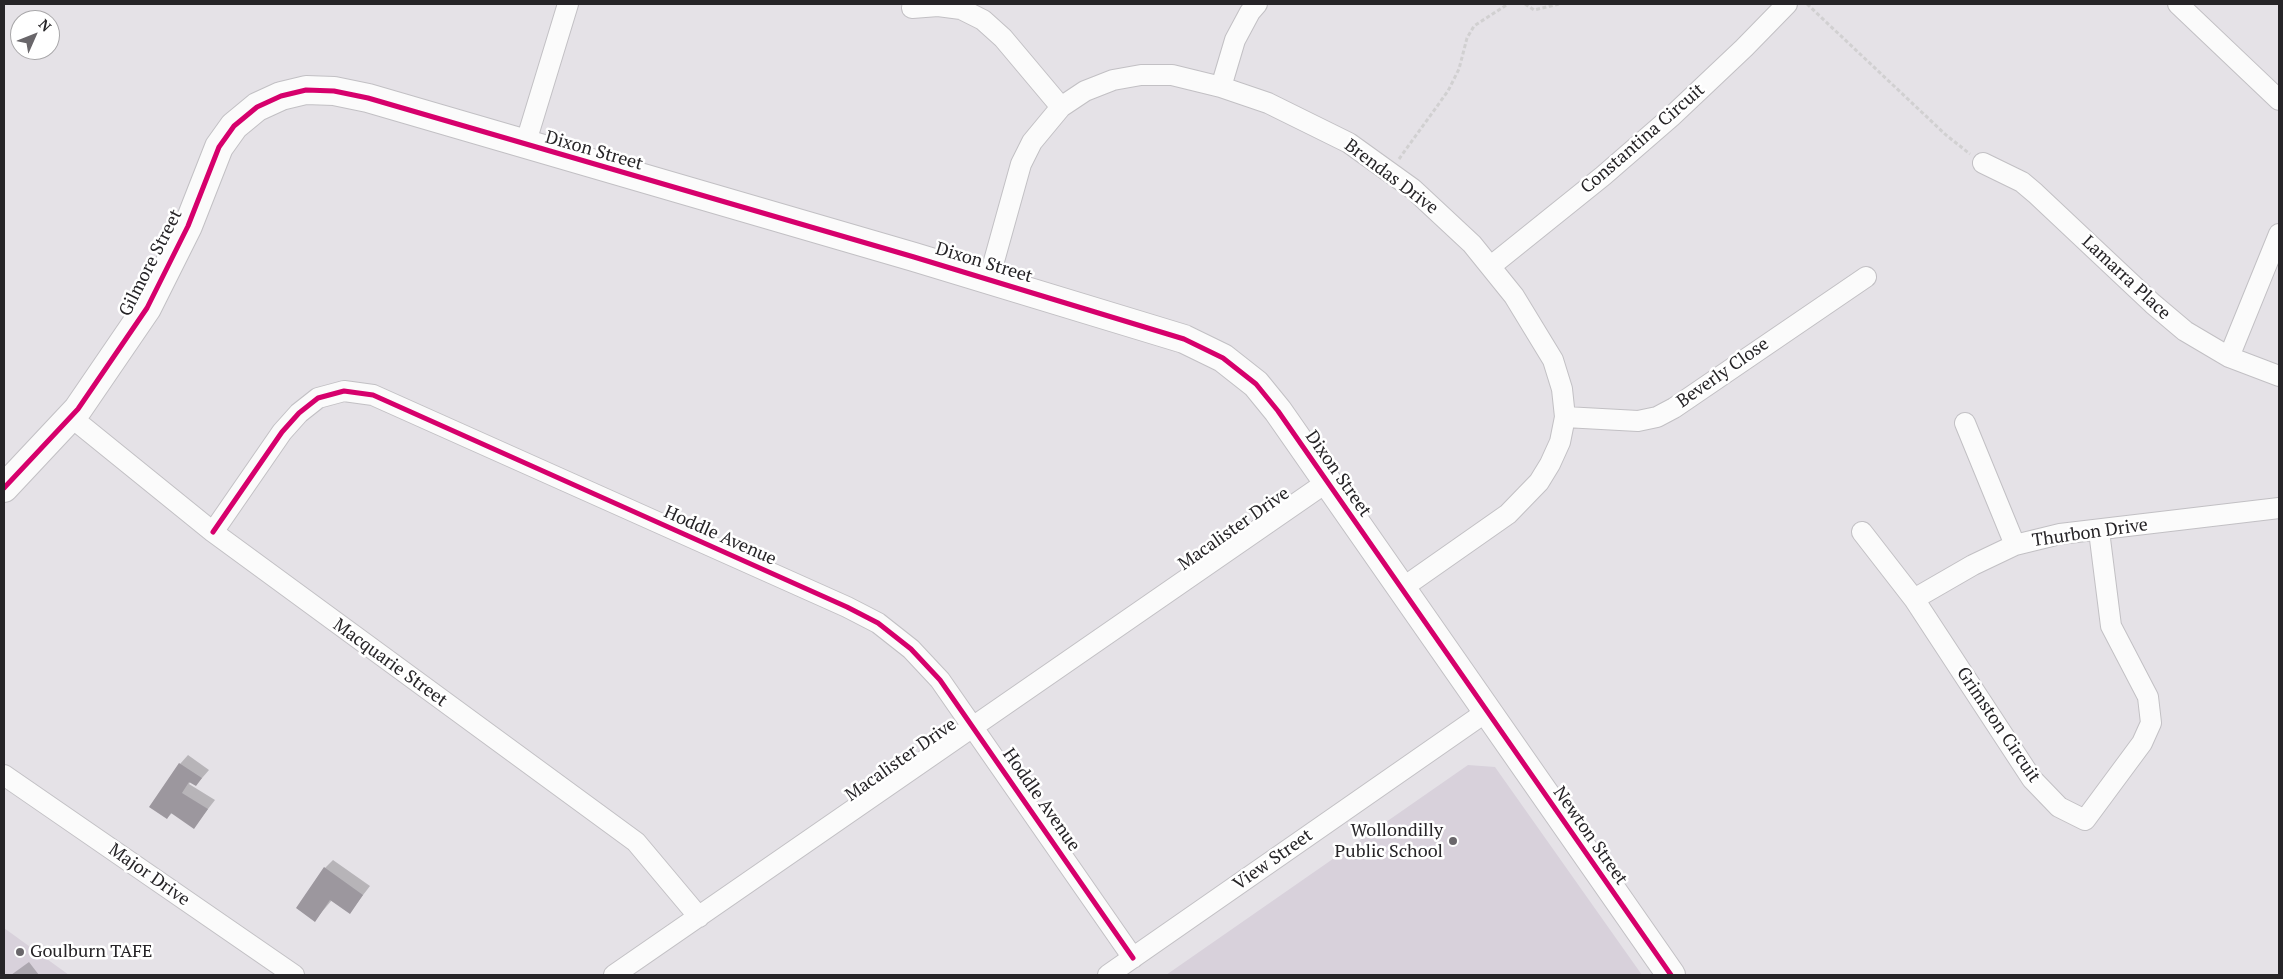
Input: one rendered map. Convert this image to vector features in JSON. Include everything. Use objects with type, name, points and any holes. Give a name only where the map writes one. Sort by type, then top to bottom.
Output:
[{"type":"street","points":[[525,145],[568,4]]},
{"type":"street","points":[[1221,87],[1235,40],[1250,12],[1257,4]]},
{"type":"street","name":"Constantina Circuit","points":[[1491,266],[1595,182],[1664,123],[1744,48],[1787,4]]},
{"type":"street","points":[[2178,4],[2279,100]]},
{"type":"street","points":[[912,8],[938,6],[961,9],[984,20],[1003,38],[1061,107]]},
{"type":"street","name":"Brendas Drive","points":[[989,279],[1021,164],[1032,142],[1061,107],[1085,91],[1113,80],[1141,75],[1172,76],[1221,87],[1268,103],[1311,123],[1349,143],[1390,171],[1444,217],[1491,266],[1514,296],[1553,360],[1562,389],[1565,417],[1560,442],[1539,482],[1508,514],[1401,589]]},
{"type":"street","name":"Dixon Street","points":[[306,90],[334,91],[368,98],[989,279],[1184,339],[1223,358],[1256,384],[1327,482],[1486,712]]},
{"type":"street","name":"Gilmore Street","points":[[4,488],[71,417],[147,308],[188,226],[219,147],[234,126],[265,104],[281,96],[306,90]]},
{"type":"street","name":"Lamarra Place","points":[[1983,163],[2022,182],[2169,318],[2202,342],[2229,357],[2279,376]]},
{"type":"street","points":[[2229,357],[2279,234]]},
{"type":"street","name":"Beverly Close","points":[[1565,417],[1638,421],[1657,417],[1674,408],[1866,277]]},
{"type":"street","name":"Hoddle Avenue","points":[[213,532],[282,432],[299,413],[318,398],[344,391],[373,395],[878,623],[911,649],[940,680],[1133,958]]},
{"type":"street","name":"Macquarie Street","points":[[71,417],[213,532],[636,842],[699,918]]},
{"type":"street","points":[[1965,423],[2015,545]]},
{"type":"street","name":"Macalister Drive","points":[[614,975],[1327,482]]},
{"type":"street","name":"Thurbon Drive","points":[[1914,600],[1973,565],[2015,545],[2060,534],[2099,531],[2279,508]]},
{"type":"street","name":"Grimston Circuit","points":[[1914,600],[2032,779],[2059,807],[2086,820],[2142,743],[2151,723],[2148,697],[2111,626],[2099,531]]},
{"type":"street","points":[[1862,532],[1914,600]]},
{"type":"street","name":"View Street","points":[[1108,975],[1486,712]]},
{"type":"street","name":"Newton Street","points":[[1486,712],[1671,975]]},
{"type":"street","name":"Major Drive","points":[[4,775],[294,975]]},
{"type":"path","points":[[1390,171],[1448,91],[1459,69],[1468,38],[1474,26],[1508,4]]},
{"type":"path","points":[[1525,4],[1534,10],[1559,4]]},
{"type":"path","points":[[1807,4],[1946,135],[1983,163]]},
{"type":"shaded area","name":"Wollondilly Public School","points":[[1468,765],[1495,767],[1642,975],[1166,975]]},
{"type":"shaded area","name":"Goulburn TAFE","points":[[4,928],[69,975],[4,975]]},
{"type":"building","points":[[179,763],[202,778],[196,786],[189,782],[182,793],[208,809],[194,829],[171,813],[167,819],[149,807]]},
{"type":"building","points":[[324,867],[363,895],[350,914],[330,900],[315,922],[296,908]]},
{"type":"cycle path","points":[[4,488],[78,409],[147,308],[188,226],[219,147],[234,126],[257,107],[281,96],[306,90],[334,91],[368,98],[914,257],[1184,339],[1223,358],[1256,384],[1278,411],[1671,975]]},
{"type":"cycle path","points":[[213,532],[282,432],[299,413],[318,398],[344,391],[373,395],[847,607],[878,623],[911,649],[940,680],[1133,958]]},
{"type":"place","name":"Wollondilly Public School","points":[[1453,841]]},
{"type":"place","name":"Goulburn TAFE","points":[[20,952]]}]
